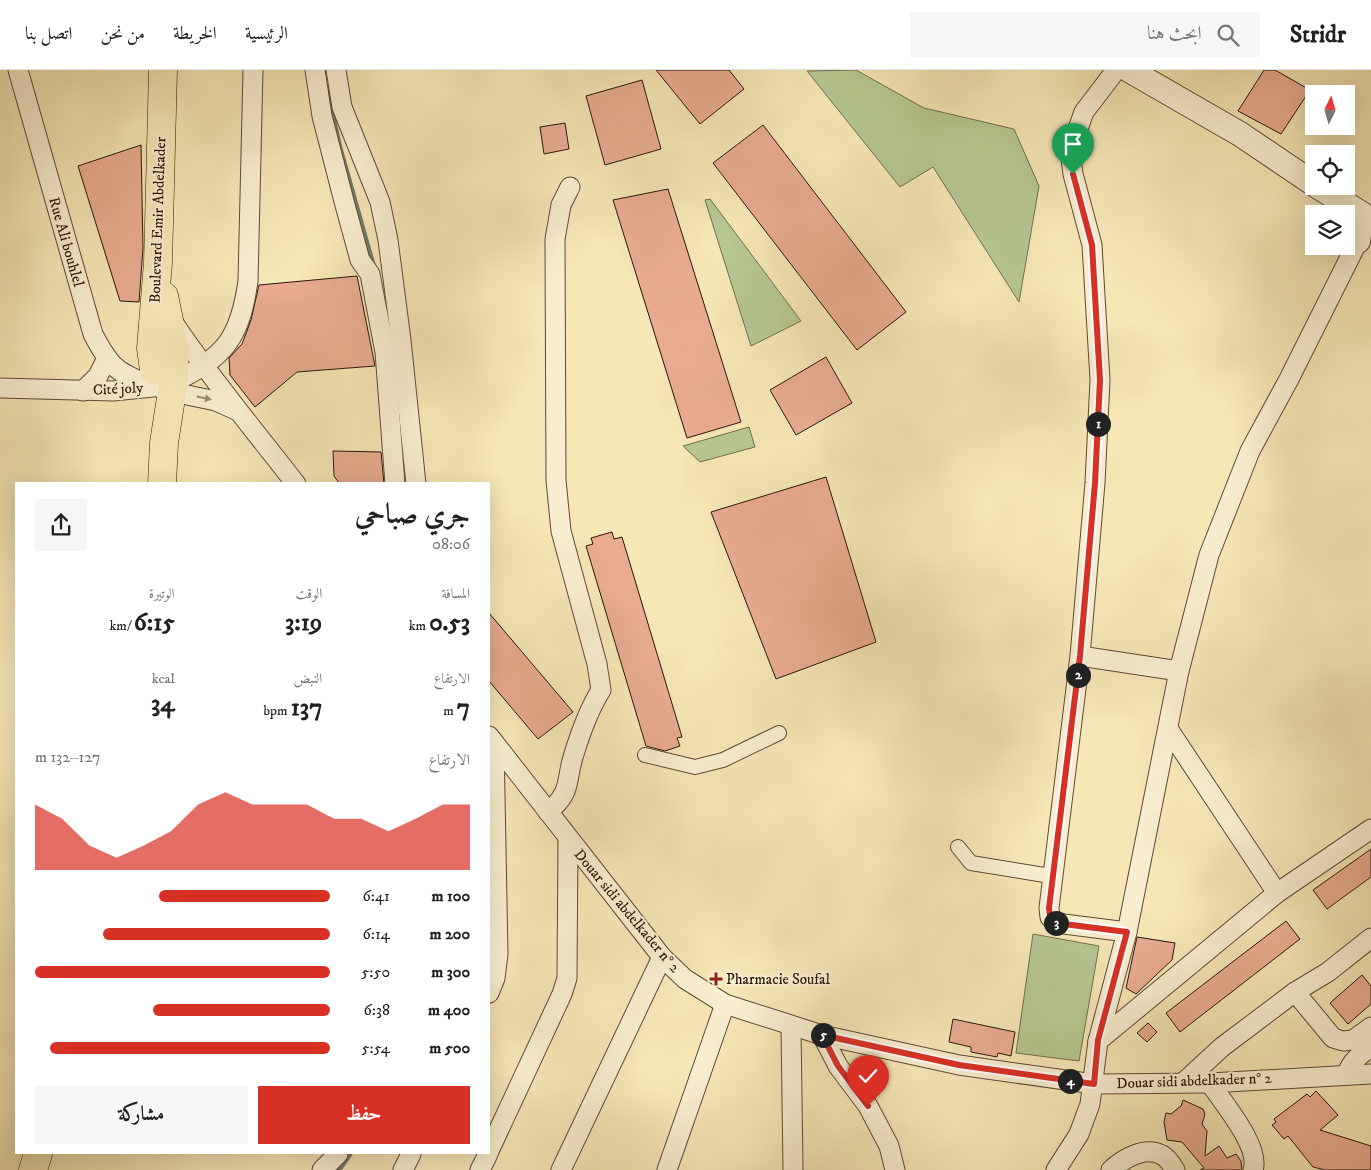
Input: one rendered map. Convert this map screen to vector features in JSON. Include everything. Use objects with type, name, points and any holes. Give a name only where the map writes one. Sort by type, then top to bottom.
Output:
[{"type":"main road","name":"Boulevard Emir Abdelkader","points":[[163,70],[158,263],[151,348],[164,380]]},
{"type":"main road","points":[[158,263],[175,349],[164,380],[162,482]]},
{"type":"main road","points":[[33,1170],[38,1154]]},
{"type":"street","name":"Rue Ali bouhlel","points":[[18,70],[88,320],[107,358]]},
{"type":"street","points":[[164,380],[203,368],[230,339],[245,308],[248,281],[254,70]]},
{"type":"street","points":[[315,70],[322,116],[345,205],[360,260],[370,274],[385,352],[395,482]]},
{"type":"street","points":[[336,70],[342,107],[380,202],[388,240],[416,482]]},
{"type":"street","points":[[1116,70],[1084,112],[1070,151],[1073,174],[1092,245],[1100,380],[1095,483],[1080,656],[1051,876],[1049,908],[1050,917],[1056,923],[1127,932]]},
{"type":"street","points":[[1129,70],[1240,134],[1305,178]]},
{"type":"street","points":[[548,812],[561,801],[588,712],[602,690],[597,664],[560,531],[556,480],[555,239],[561,205],[570,187]]},
{"type":"street","points":[[1060,1168],[1079,1134],[1090,1104],[1098,1040],[1127,932],[1179,671],[1209,555],[1250,451],[1289,379],[1358,241],[1369,210],[1336,195]]},
{"type":"street","points":[[168,315],[203,368],[242,413],[294,482]]},
{"type":"street","points":[[107,358],[242,413]]},
{"type":"street","name":"Cité joly","points":[[83,391],[98,376],[107,358]]},
{"type":"street","name":"Cité joly","points":[[0,388],[126,391],[164,380]]},
{"type":"street","points":[[1080,656],[1179,671]]},
{"type":"street","points":[[1168,730],[1277,893]]},
{"type":"street","points":[[645,755],[695,767],[723,760],[780,733]]},
{"type":"street","points":[[490,990],[495,978],[498,954],[491,740]]},
{"type":"street","name":"Douar sidi abdelkader n° 2","points":[[491,740],[662,956],[685,979],[725,1004],[822,1035],[959,1065],[1094,1084],[1210,1083],[1371,1074]]},
{"type":"street","points":[[1098,1040],[1277,893],[1371,829]]},
{"type":"street","points":[[490,1149],[562,994],[567,978],[568,838]]},
{"type":"street","points":[[958,847],[970,863],[1051,876]]},
{"type":"street","points":[[1184,1082],[1222,1047],[1296,992],[1328,972],[1371,938]]},
{"type":"street","points":[[561,1170],[662,956]]},
{"type":"street","points":[[1296,992],[1333,1038],[1343,1041],[1353,1040],[1371,1026]]},
{"type":"street","points":[[668,1170],[725,1004]]},
{"type":"street","points":[[792,1026],[793,1170]]},
{"type":"street","points":[[822,1035],[838,1066],[868,1106],[889,1146],[895,1170]]},
{"type":"street","points":[[1347,1074],[1350,1065],[1356,1058],[1371,1047]]},
{"type":"street","points":[[1210,1083],[1252,1147],[1255,1164],[1253,1170]]},
{"type":"street","points":[[1111,1170],[1121,1161],[1136,1154],[1154,1152],[1164,1156],[1175,1170]]},
{"type":"street","points":[[322,1170],[338,1154]]},
{"type":"street","points":[[403,1170],[411,1154]]},
{"type":"street","points":[[480,1170],[488,1154]]},
{"type":"green space","points":[[856,70],[924,108],[1014,129],[1039,186],[1019,302],[933,167],[900,187],[807,71]]},
{"type":"green space","points":[[710,199],[801,321],[751,346],[705,200]]},
{"type":"green space","points":[[749,427],[755,447],[700,462],[683,446]]},
{"type":"green space","points":[[1033,934],[1099,946],[1079,1061],[1016,1053]]},
{"type":"building","points":[[656,70],[729,70],[744,89],[700,124]]},
{"type":"building","points":[[1264,70],[1275,70],[1305,87],[1305,98],[1281,134],[1238,111]]},
{"type":"building","points":[[642,80],[661,149],[605,165],[586,96]]},
{"type":"building","points":[[565,123],[569,149],[544,154],[540,127]]},
{"type":"building","points":[[763,125],[906,312],[857,350],[713,163]]},
{"type":"building","points":[[141,145],[143,248],[139,302],[120,301],[78,166]]},
{"type":"building","points":[[668,189],[741,422],[687,438],[613,200]]},
{"type":"building","points":[[357,276],[375,366],[297,372],[255,407],[230,375],[229,358],[242,344],[251,320],[259,285]]},
{"type":"building","points":[[826,357],[852,403],[796,435],[770,390]]},
{"type":"building","points":[[333,451],[381,452],[384,482],[338,482],[334,476]]},
{"type":"building","points":[[826,477],[876,642],[776,679],[711,512]]},
{"type":"building","points":[[612,532],[614,539],[622,537],[682,737],[677,738],[680,746],[665,751],[646,746],[586,546],[593,544],[591,538]]},
{"type":"building","points":[[490,614],[573,712],[538,739],[490,682]]},
{"type":"building","points":[[1371,849],[1371,877],[1327,909],[1313,890]]},
{"type":"building","points":[[1286,921],[1300,939],[1180,1032],[1166,1013]]},
{"type":"building","points":[[1137,937],[1175,943],[1172,960],[1136,994],[1126,988]]},
{"type":"building","points":[[1362,975],[1371,986],[1371,1004],[1348,1024],[1330,1003]]},
{"type":"building","points":[[953,1019],[1015,1032],[1011,1056],[998,1053],[997,1057],[971,1052],[971,1047],[949,1042]]},
{"type":"building","points":[[1148,1023],[1157,1032],[1147,1042],[1137,1033]]},
{"type":"building","points":[[1316,1091],[1338,1115],[1320,1130],[1371,1146],[1371,1170],[1325,1170],[1313,1167],[1288,1136],[1284,1139],[1272,1125],[1276,1122],[1274,1119],[1307,1094],[1310,1097]]},
{"type":"building","points":[[1183,1100],[1203,1109],[1205,1114],[1202,1124],[1207,1131],[1205,1156],[1219,1146],[1227,1158],[1236,1154],[1241,1161],[1242,1170],[1200,1170],[1204,1168],[1182,1142],[1167,1140],[1164,1122],[1166,1113],[1171,1114],[1181,1106]]},
{"type":"waterway","points":[[327,90],[340,148],[374,268]]},
{"type":"waterway","points":[[339,1170],[350,1154]]},
{"type":"place","name":"Pharmacie Soufal","points":[[716,979]]},
{"type":"route","points":[[868,1106],[838,1066],[822,1035],[959,1065],[1094,1084],[1098,1040],[1127,932],[1056,923],[1050,917],[1049,908],[1051,876],[1080,656],[1095,483],[1100,380],[1092,245],[1073,174]]}]
